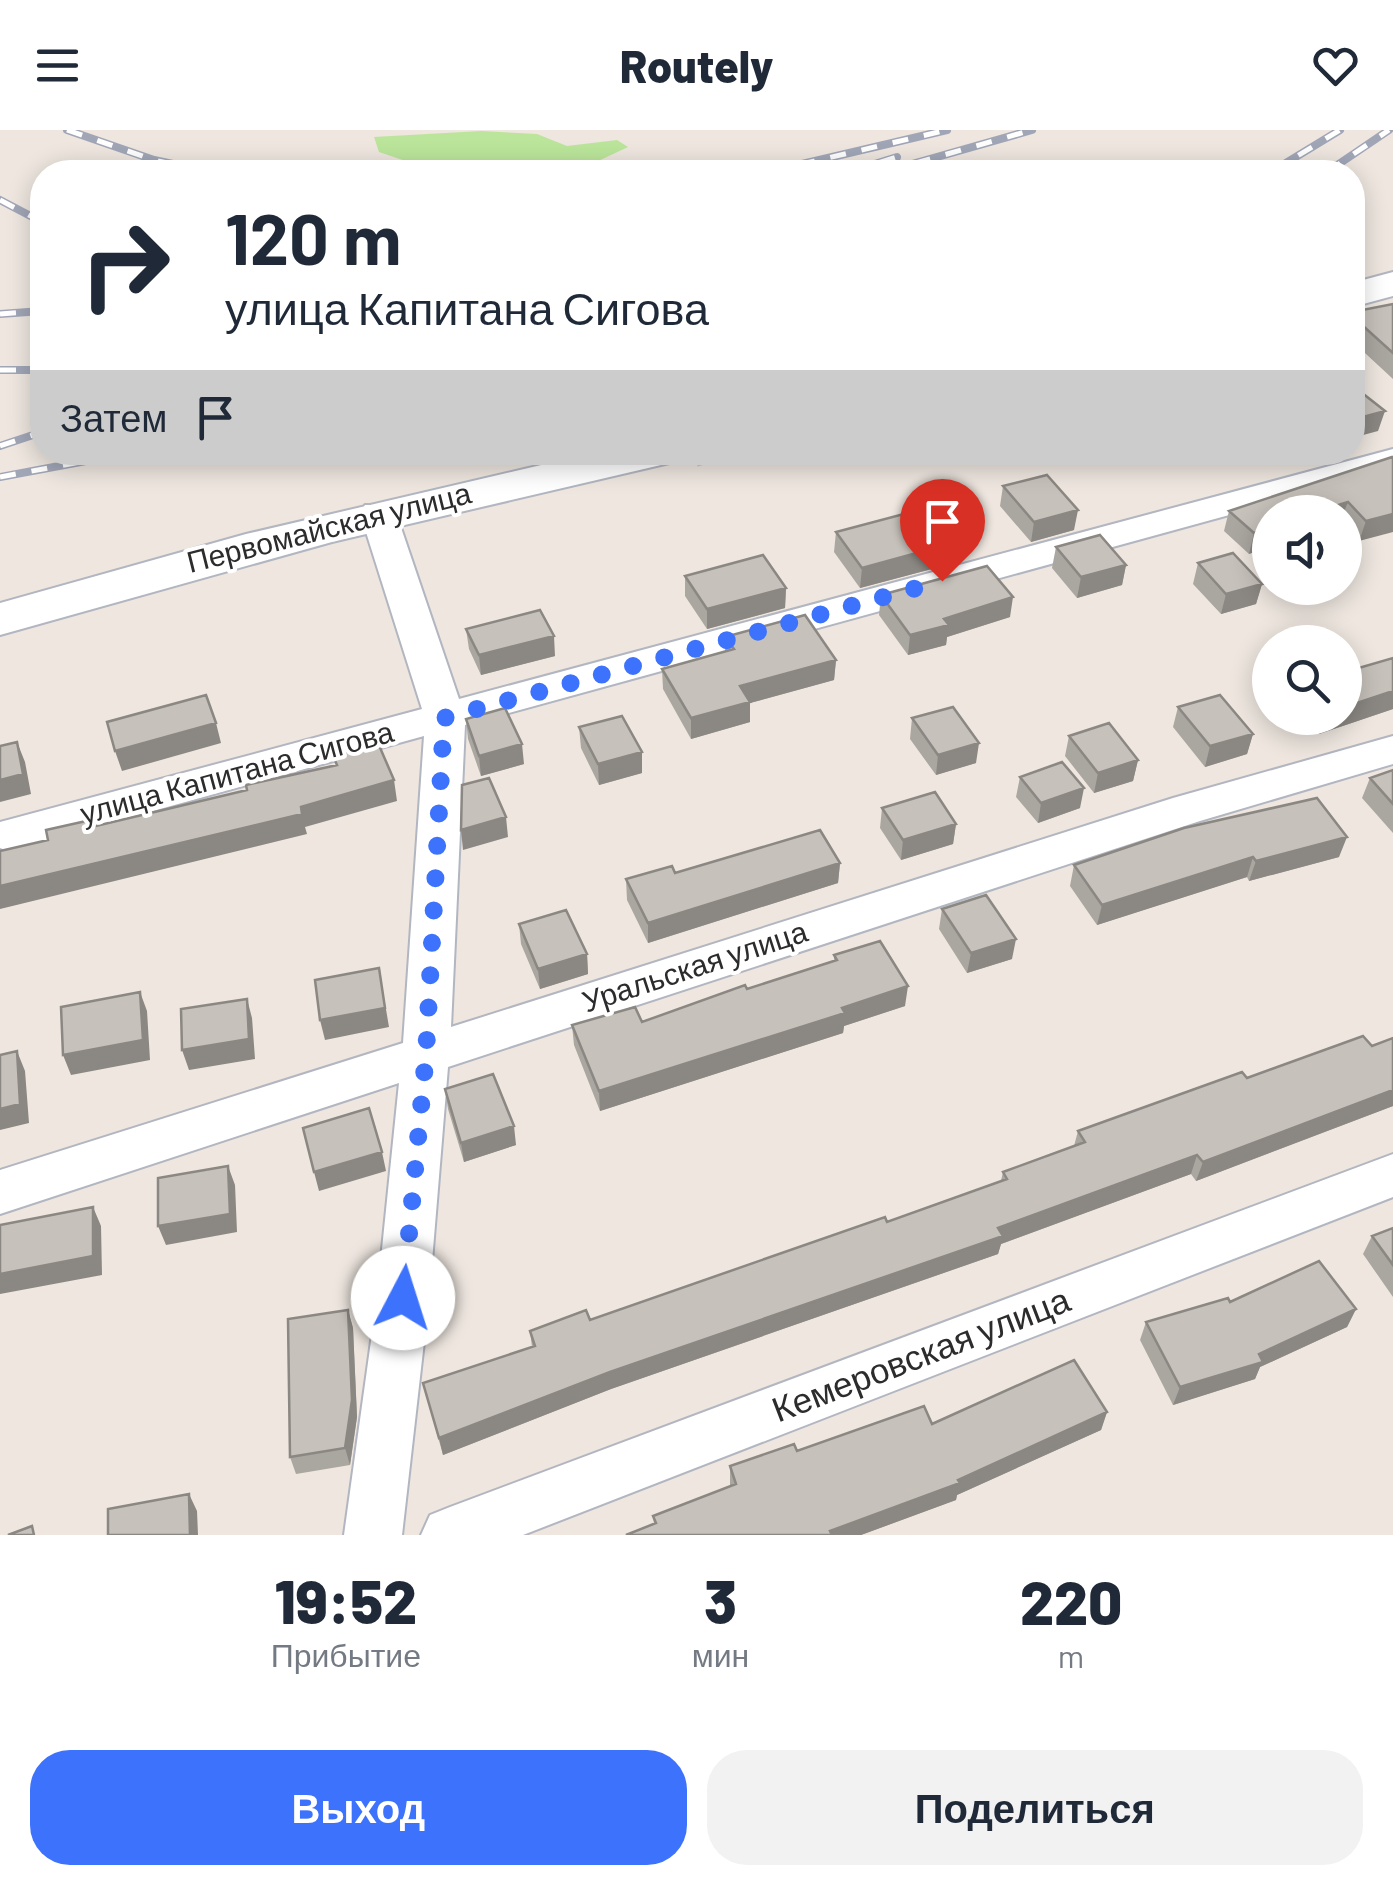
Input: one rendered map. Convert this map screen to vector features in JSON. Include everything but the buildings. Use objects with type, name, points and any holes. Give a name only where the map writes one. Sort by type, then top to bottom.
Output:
[{"type":"main road","points":[[1365,292],[1393,284]]},
{"type":"main road","name":"Первомайская улица","points":[[0,619],[177,564],[378,513],[601,465]]},
{"type":"street","name":"улица Капитана Сигова","points":[[8,835],[1393,460]]},
{"type":"street","points":[[373,1535],[403,1298],[426,1054],[444,718],[378,513]]},
{"type":"street","name":"Уральская улица","points":[[0,1192],[1188,809],[1393,750]]},
{"type":"street","name":"Кемеровская улица","points":[[450,1535],[1393,1175]]},
{"type":"green space","points":[[481,131],[537,134],[567,146],[617,140],[628,147],[600,160],[403,160],[379,152],[374,137]]},
{"type":"railway","points":[[67,130],[154,160]]},
{"type":"railway","points":[[819,160],[947,130]]},
{"type":"railway","points":[[926,160],[1032,130]]},
{"type":"railway","points":[[1291,160],[1340,130]]},
{"type":"railway","points":[[1345,160],[1389,130]]},
{"type":"railway","points":[[887,160],[897,157]]},
{"type":"railway","points":[[0,200],[30,216]]},
{"type":"railway","points":[[0,314],[30,312]]},
{"type":"railway","points":[[0,370],[30,370]]},
{"type":"railway","points":[[0,446],[30,436]]},
{"type":"railway","points":[[0,477],[64,465]]},
{"type":"route","points":[[403,1298],[426,1054],[444,718],[942,581]]}]
